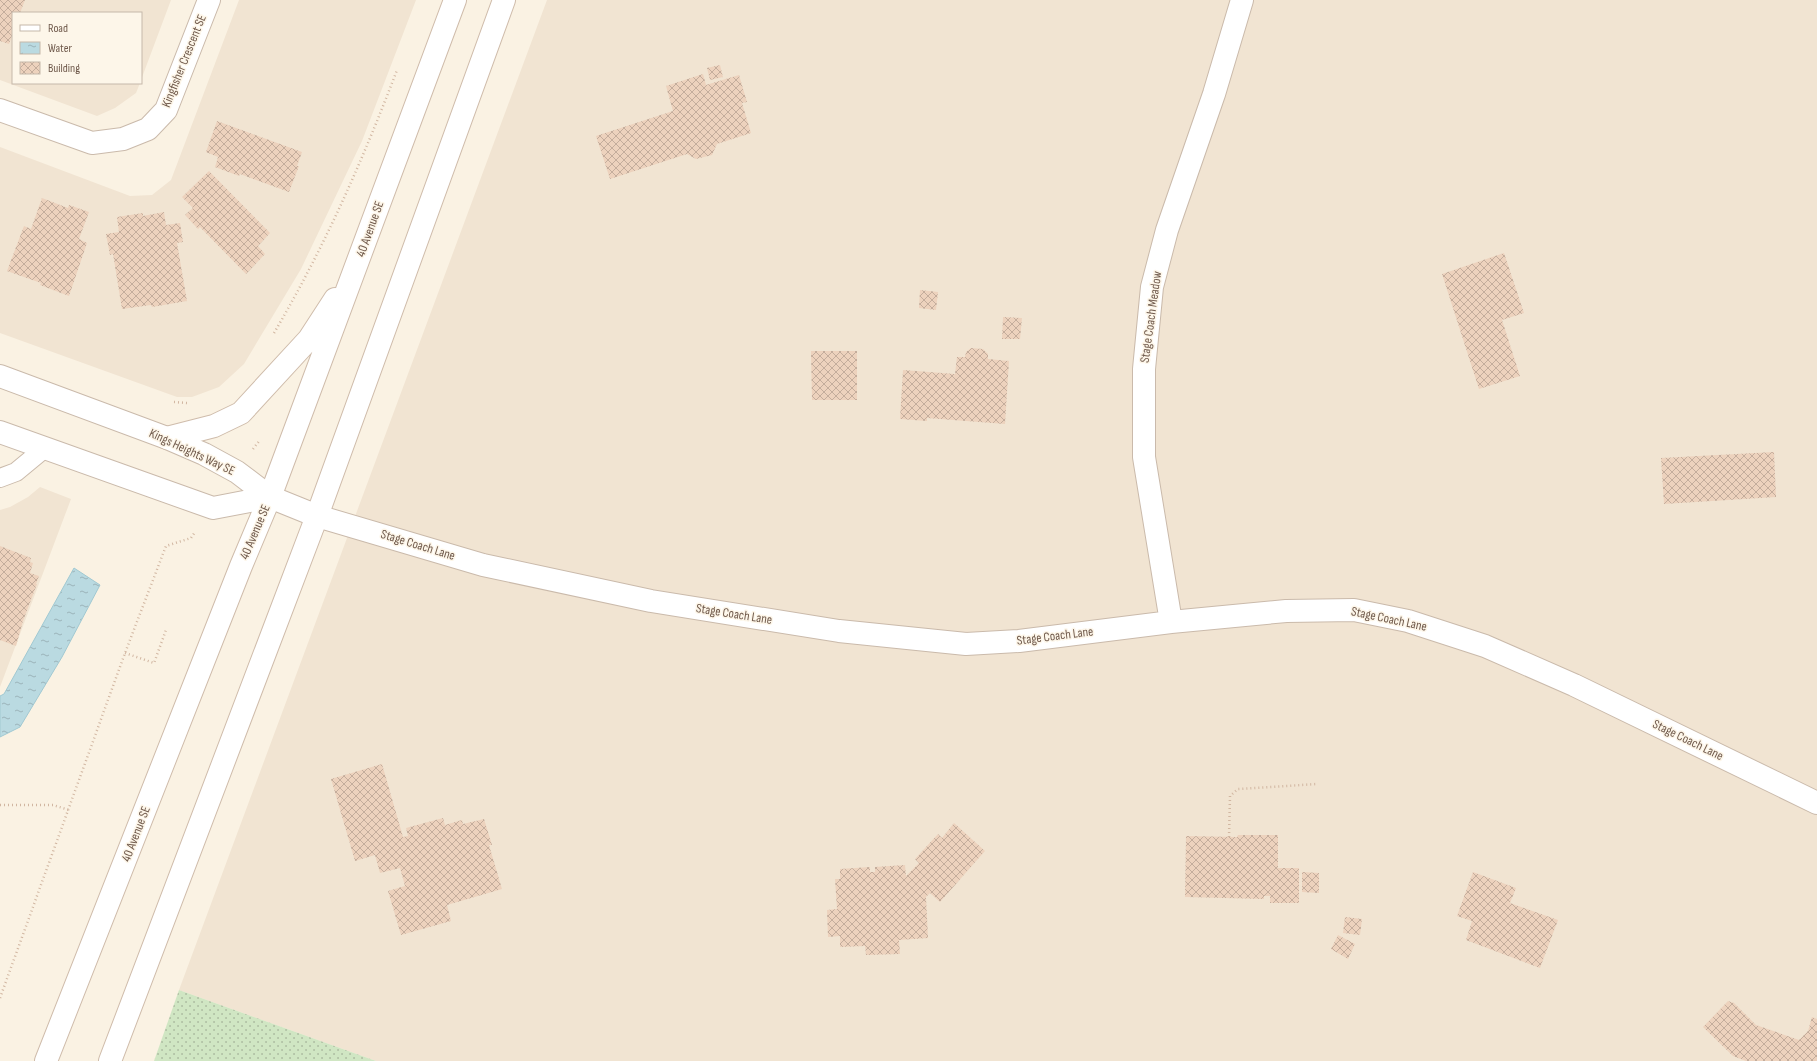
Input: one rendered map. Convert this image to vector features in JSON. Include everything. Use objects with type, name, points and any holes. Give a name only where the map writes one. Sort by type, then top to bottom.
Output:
[{"type":"street","name":"Kingfisher Crescent SE","points":[[0,110],[92,143],[123,139],[148,129],[166,110],[208,0]]},
{"type":"street","name":"40 Avenue SE","points":[[46,1061],[241,566],[270,497],[455,0]]},
{"type":"street","points":[[110,1061],[317,516],[504,0]]},
{"type":"street","name":"Stage Coach Meadow","points":[[1171,622],[1144,458],[1144,369],[1152,287],[1167,230],[1214,94],[1242,0]]},
{"type":"street","points":[[168,438],[214,426],[241,413],[309,339],[357,265]]},
{"type":"street","name":"Kings Heights Way SE","points":[[0,376],[168,438],[204,454],[237,472],[270,497]]},
{"type":"street","points":[[0,432],[213,508],[270,497]]},
{"type":"street","name":"Stage Coach Lane","points":[[270,497],[317,516],[483,565],[651,601],[839,631],[966,644],[1019,641],[1171,622],[1286,610],[1354,610],[1408,621],[1485,646],[1574,685],[1817,803]]},
{"type":"lane","points":[[0,478],[16,472],[45,448]]},
{"type":"path","points":[[272,337],[294,298],[343,202],[368,144],[398,65]]},
{"type":"path","points":[[237,472],[262,436],[241,413]]},
{"type":"path","points":[[0,998],[125,653],[166,546],[191,538],[213,508]]},
{"type":"path","points":[[125,653],[154,663],[166,630]]},
{"type":"path","points":[[1229,837],[1230,796],[1233,792],[1238,789],[1316,784]]},
{"type":"path","points":[[0,805],[53,805],[69,810]]},
{"type":"shaded area","points":[[0,0],[171,0],[142,77],[142,12],[12,12],[12,84],[140,84],[136,93],[115,108],[97,116],[0,80]]},
{"type":"shaded area","points":[[239,0],[416,0],[362,141],[301,269],[244,364],[219,387],[192,397],[177,397],[0,333],[0,147],[130,196],[152,195],[171,180]]},
{"type":"shaded area","points":[[547,0],[1817,0],[1817,1061],[376,1061],[179,990]]},
{"type":"shaded area","points":[[40,487],[71,499],[0,687],[0,510],[10,507],[28,497]]},
{"type":"green space","points":[[179,990],[376,1061],[154,1061]]},
{"type":"water","points":[[74,568],[100,585],[62,657],[20,727],[0,737],[0,696],[4,694]]},
{"type":"building","points":[[0,0],[25,0],[20,12],[12,12],[12,36],[9,44],[0,41]]},
{"type":"building","points":[[720,65],[723,77],[710,80],[707,68]]},
{"type":"building","points":[[703,74],[706,85],[739,75],[747,102],[742,103],[751,133],[717,144],[712,155],[696,159],[687,154],[610,179],[596,136],[673,111],[666,86]]},
{"type":"building","points":[[217,121],[302,152],[297,166],[299,166],[289,192],[240,174],[239,176],[215,167],[218,157],[206,152]]},
{"type":"building","points":[[209,171],[270,233],[258,246],[265,254],[246,274],[200,227],[198,229],[185,215],[193,208],[182,197]]},
{"type":"building","points":[[42,198],[68,208],[69,205],[89,212],[79,239],[87,243],[69,296],[40,285],[41,283],[7,271],[24,226],[31,229]]},
{"type":"building","points":[[164,212],[166,225],[180,223],[183,242],[177,243],[187,301],[152,307],[151,305],[122,309],[113,254],[110,255],[106,234],[119,232],[117,217],[143,213],[143,216]]},
{"type":"building","points":[[1504,253],[1524,313],[1502,320],[1520,376],[1479,389],[1442,274]]},
{"type":"building","points":[[920,290],[938,292],[936,310],[919,308]]},
{"type":"building","points":[[1003,317],[1022,318],[1020,339],[1002,339]]},
{"type":"building","points":[[971,348],[983,349],[988,354],[988,359],[1009,361],[1005,424],[927,418],[927,421],[900,419],[903,370],[955,374],[957,357],[965,357],[966,352]]},
{"type":"building","points":[[811,351],[857,351],[857,400],[812,400]]},
{"type":"building","points":[[1774,452],[1776,497],[1664,504],[1661,458]]},
{"type":"building","points":[[0,546],[31,558],[30,562],[33,563],[30,573],[39,576],[16,646],[0,640]]},
{"type":"building","points":[[382,764],[403,837],[408,836],[406,828],[443,818],[445,825],[462,820],[463,824],[484,819],[492,845],[489,845],[502,889],[447,905],[451,921],[401,935],[388,891],[405,886],[400,868],[380,873],[375,855],[355,861],[331,779]]},
{"type":"building","points":[[954,823],[985,851],[940,902],[930,893],[926,897],[928,938],[899,940],[900,954],[866,955],[865,946],[840,947],[840,936],[828,937],[827,910],[837,909],[835,879],[840,879],[840,869],[870,867],[870,872],[875,872],[875,867],[905,865],[906,876],[919,863],[915,859],[938,834],[942,838]]},
{"type":"building","points":[[1238,835],[1278,835],[1278,868],[1299,868],[1299,903],[1270,903],[1270,896],[1264,896],[1264,899],[1185,897],[1186,836],[1237,837]]},
{"type":"building","points":[[1302,872],[1319,873],[1319,893],[1302,892]]},
{"type":"building","points":[[1473,872],[1516,888],[1510,903],[1558,920],[1540,968],[1466,940],[1472,921],[1457,916]]},
{"type":"building","points":[[1345,917],[1362,919],[1360,935],[1343,933]]},
{"type":"building","points":[[1338,935],[1355,944],[1348,959],[1331,949]]},
{"type":"building","points":[[1728,1001],[1734,1003],[1756,1025],[1799,1040],[1808,1031],[1812,1017],[1817,1019],[1817,1061],[1746,1061],[1733,1056],[1703,1027]]}]
